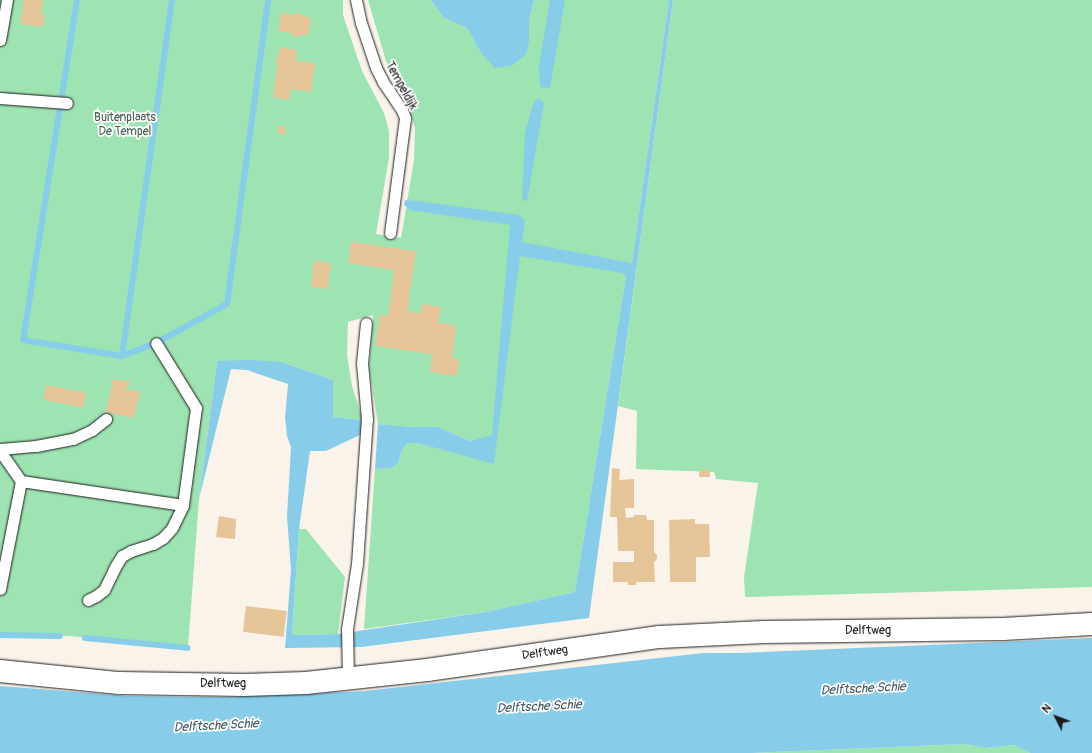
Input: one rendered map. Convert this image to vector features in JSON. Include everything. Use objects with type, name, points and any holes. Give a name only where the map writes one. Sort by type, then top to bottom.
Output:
[{"type":"street","name":"Delftweg","points":[[0,671],[78,680],[157,684],[275,684],[348,679],[660,637],[779,632],[1003,629],[1092,624]]},
{"type":"lane","points":[[0,40],[7,0]]},
{"type":"lane","name":"Tempeldijk","points":[[356,0],[361,23],[376,68],[383,82],[402,110],[405,118],[390,233]]},
{"type":"lane","points":[[0,98],[67,103]]},
{"type":"lane","points":[[348,679],[346,657],[347,629],[356,564],[368,419],[362,363],[366,323]]},
{"type":"lane","points":[[88,600],[104,590],[122,556],[131,551],[153,544],[163,538],[172,528],[183,505],[196,408],[156,343]]},
{"type":"lane","points":[[0,589],[21,481],[0,450],[36,446],[73,439],[92,430],[106,419]]},
{"type":"lane","points":[[21,481],[183,505]]},
{"type":"green space","name":"Buitenplaats De Tempel","points":[[0,0],[343,0],[343,15],[362,71],[384,113],[389,131],[389,158],[376,234],[401,238],[414,160],[415,128],[408,104],[386,61],[368,0],[431,0],[444,18],[467,28],[481,53],[529,42],[529,21],[534,0],[669,0],[632,263],[521,243],[622,273],[626,276],[575,592],[486,612],[364,629],[375,469],[391,468],[398,463],[406,443],[417,443],[494,463],[492,436],[470,441],[438,427],[412,427],[378,424],[369,368],[373,315],[348,322],[347,355],[352,386],[363,420],[333,417],[333,380],[282,362],[217,361],[199,499],[188,648],[69,636],[0,635]]},
{"type":"green space","points":[[673,0],[1092,0],[1092,587],[745,597],[744,577],[758,483],[716,479],[714,472],[636,469],[637,411],[618,406]]},
{"type":"green space","points":[[299,529],[306,529],[345,577],[338,634],[292,635]]},
{"type":"green space","points":[[965,744],[985,748],[1014,745],[1030,753],[752,753]]},
{"type":"water","points":[[431,0],[534,0],[529,21],[529,42],[526,54],[513,65],[495,68],[481,53],[467,28],[444,18]]},
{"type":"water","points":[[550,0],[565,0],[550,88],[540,87],[539,66]]},
{"type":"water","points":[[669,0],[673,0],[589,618],[361,647],[285,648],[291,570],[287,517],[291,447],[287,436],[285,418],[288,384],[247,370],[231,369],[199,499],[217,361],[249,360],[282,362],[333,380],[333,417],[363,420],[362,434],[326,451],[310,451],[299,529],[292,635],[338,634],[486,612],[575,592],[626,276],[622,273],[520,256],[494,464],[417,443],[407,443],[402,450],[398,463],[391,468],[375,469],[378,424],[412,427],[438,427],[470,441],[492,435],[510,225],[410,210],[404,205],[405,200],[417,201],[519,215],[525,220],[522,242],[632,263]]},
{"type":"water","points":[[540,99],[544,103],[527,201],[522,200],[525,133],[533,104],[535,100]]},
{"type":"water","name":"Delftsche Schie","points":[[1092,638],[1092,753],[1030,753],[1014,745],[985,748],[965,744],[752,753],[0,753],[0,686],[128,696],[219,697],[284,695],[365,691],[703,653],[740,653]]},
{"type":"building","points":[[24,0],[43,0],[41,14],[45,15],[43,27],[20,24]]},
{"type":"building","points":[[297,12],[311,19],[309,34],[293,37],[291,33],[278,31],[281,13],[294,15]]},
{"type":"building","points":[[280,47],[297,50],[295,61],[315,63],[311,92],[291,89],[289,100],[273,97],[278,61],[275,61],[275,57],[278,58]]},
{"type":"building","points":[[278,126],[285,126],[285,134],[278,134]]},
{"type":"building","points":[[351,242],[416,251],[407,311],[421,313],[422,304],[441,307],[438,323],[456,325],[452,358],[459,359],[457,376],[430,372],[432,354],[375,346],[380,315],[388,316],[394,270],[348,263]]},
{"type":"building","points":[[314,261],[331,263],[328,289],[311,287]]},
{"type":"building","points":[[113,379],[130,382],[126,389],[140,392],[134,418],[106,412]]},
{"type":"building","points":[[46,385],[86,393],[83,408],[43,400]]},
{"type":"building","points":[[612,468],[620,469],[619,480],[634,479],[634,508],[625,508],[626,518],[634,517],[634,515],[646,515],[647,520],[654,520],[654,552],[657,555],[657,559],[654,562],[655,582],[636,582],[636,585],[628,585],[628,582],[613,582],[613,562],[634,562],[634,551],[618,551],[617,517],[610,517]]},
{"type":"building","points":[[699,470],[710,470],[710,477],[699,477]]},
{"type":"building","points":[[219,516],[236,519],[235,539],[216,537]]},
{"type":"building","points":[[695,519],[695,524],[709,524],[710,557],[696,557],[696,582],[670,582],[669,520]]},
{"type":"building","points":[[246,606],[287,611],[284,637],[243,632]]},
{"type":"waterway","points":[[77,0],[23,340],[122,356],[156,343],[227,304],[268,0]]},
{"type":"waterway","points":[[122,356],[172,0]]},
{"type":"waterway","points":[[0,635],[60,636]]},
{"type":"waterway","points":[[85,638],[188,648]]}]
